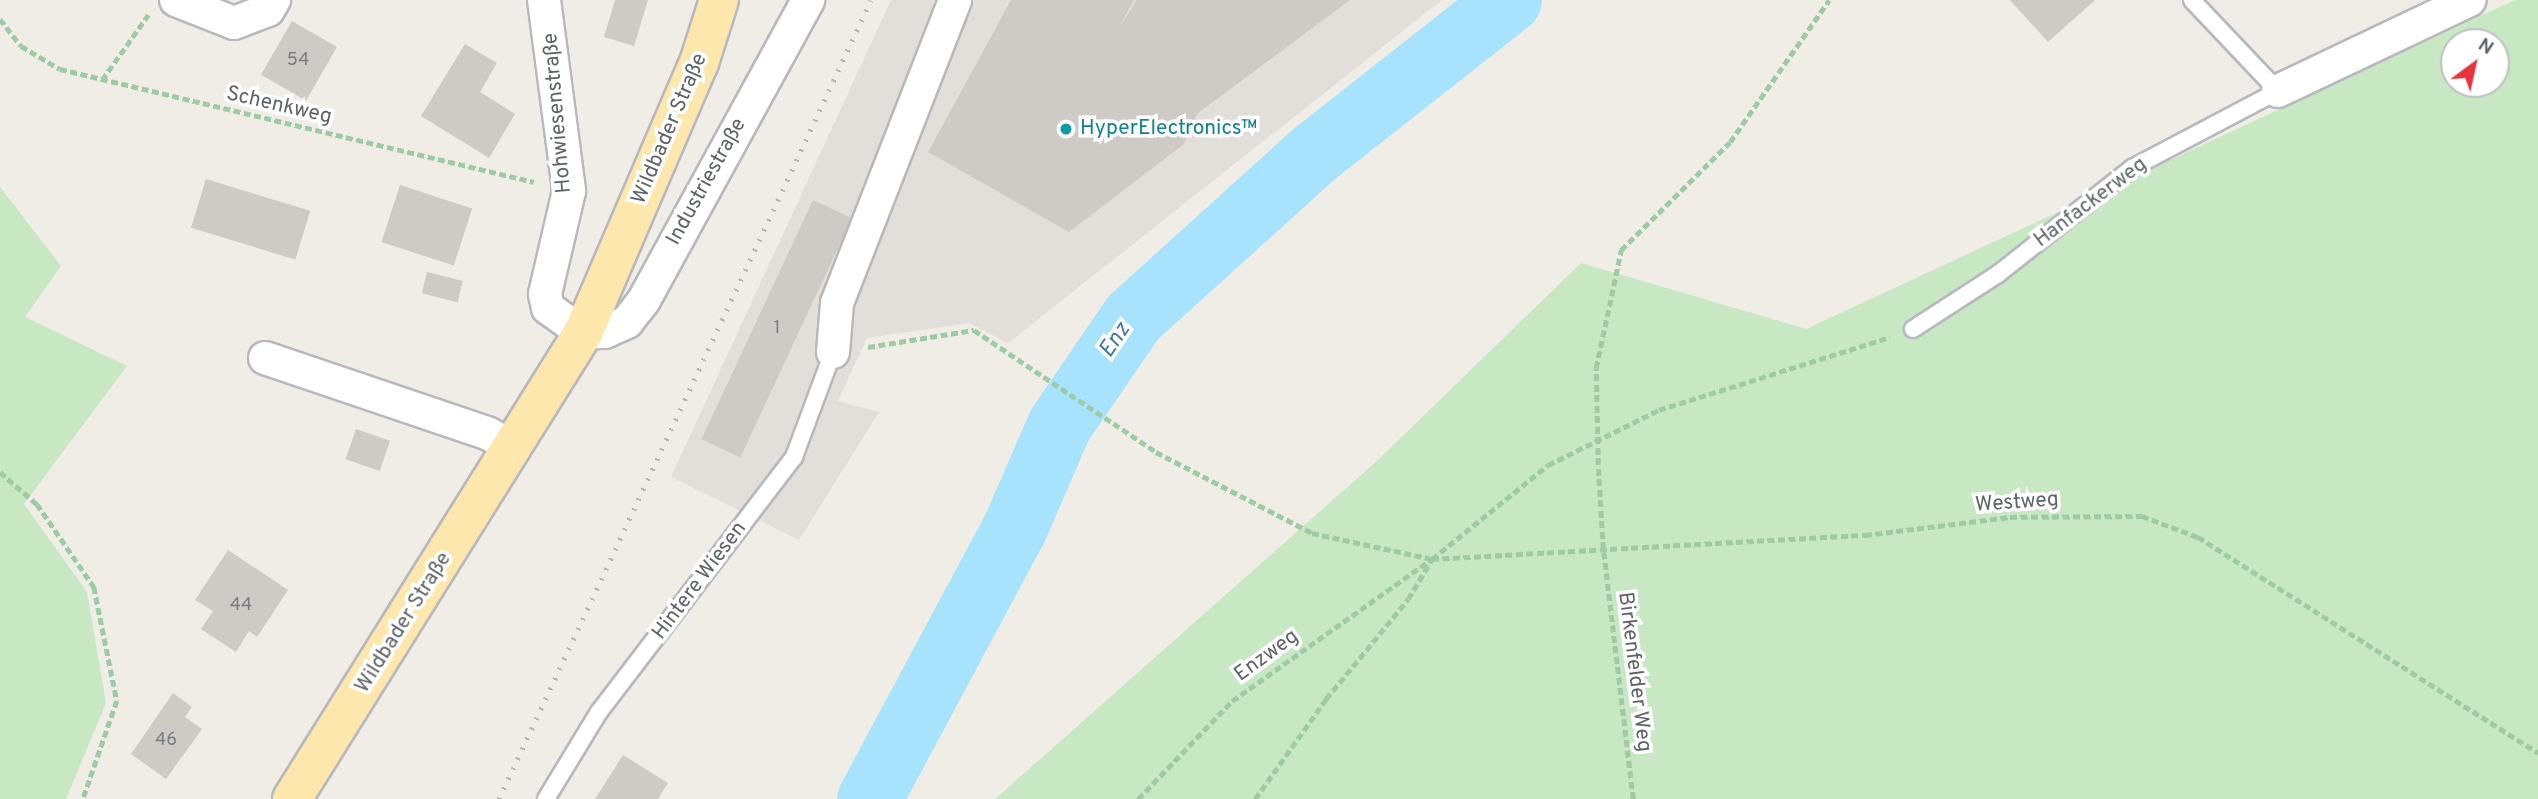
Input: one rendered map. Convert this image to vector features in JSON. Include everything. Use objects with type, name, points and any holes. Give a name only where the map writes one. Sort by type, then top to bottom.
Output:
[{"type":"main road","name":"Wildbader Straße","points":[[292,799],[583,333],[699,63],[719,0]]},
{"type":"street","points":[[163,6],[234,23],[268,10],[274,0]]},
{"type":"street","name":"Hohwiesenstraße","points":[[544,0],[569,191],[545,294],[548,308],[583,333]]},
{"type":"street","name":"Industriestraße","points":[[583,333],[605,332],[627,322],[645,300],[808,0]]},
{"type":"street","points":[[833,352],[837,303],[955,0]]},
{"type":"street","name":"Hanfackerweg","points":[[2278,91],[2470,0]]},
{"type":"street","points":[[265,358],[487,433],[513,446]]},
{"type":"lane","points":[[2192,0],[2278,91]]},
{"type":"lane","name":"Hanfackerweg","points":[[1913,328],[1998,274],[2132,168],[2278,91]]},
{"type":"lane","name":"Hintere Wiesen","points":[[546,799],[599,712],[794,457],[833,352]]},
{"type":"path","name":"Birkenfelder Weg","points":[[1633,799],[1603,549],[1596,368],[1621,250],[1730,142],[1829,0]]},
{"type":"path","points":[[102,80],[163,6]]},
{"type":"path","name":"Schenkweg","points":[[0,19],[21,46],[60,69],[569,191]]},
{"type":"path","name":"Enzweg","points":[[1138,799],[1232,701],[1432,559],[1548,465],[1598,441],[1620,426],[1659,411],[1839,356],[1913,328]]},
{"type":"path","name":"Westweg","points":[[833,352],[974,330],[1125,433],[1312,533],[1432,559],[1865,535],[2010,517],[2142,516],[2198,537],[2538,753]]},
{"type":"path","points":[[0,472],[37,504],[94,587],[117,701],[83,799]]},
{"type":"path","points":[[1255,799],[1326,699],[1408,599],[1432,559]]},
{"type":"shaded area","points":[[891,0],[1442,0],[1008,343],[969,323],[867,338],[838,401],[879,412],[799,540],[671,477]]},
{"type":"green space","points":[[2515,0],[2538,0],[2538,799],[995,799],[1378,460],[1581,263],[1806,329],[2440,35],[2440,98],[2510,98],[2510,28],[2455,28]]},
{"type":"green space","points":[[0,187],[61,266],[25,317],[127,366],[24,504],[87,592],[106,703],[66,799],[0,799]]},
{"type":"building","points":[[615,0],[648,0],[634,46],[604,37]]},
{"type":"building","name":"HyperElectronics™","points":[[1011,0],[1134,0],[1118,29],[1137,0],[1350,0],[1197,114],[1184,144],[1069,232],[928,152]]},
{"type":"building","points":[[2010,0],[2095,0],[2048,42]]},
{"type":"building","points":[[292,21],[337,47],[306,101],[261,75]]},
{"type":"building","points":[[465,44],[497,63],[480,92],[515,114],[489,158],[421,116]]},
{"type":"building","points":[[206,179],[310,211],[295,260],[191,228]]},
{"type":"building","points":[[400,185],[472,208],[454,266],[381,242]]},
{"type":"building","points":[[813,200],[852,218],[740,457],[701,439]]},
{"type":"building","points":[[427,272],[463,281],[458,302],[422,293]]},
{"type":"building","points":[[356,429],[390,441],[380,471],[346,459]]},
{"type":"building","points":[[228,550],[288,590],[257,637],[249,631],[236,652],[201,629],[213,611],[195,600]]},
{"type":"building","points":[[173,693],[192,707],[185,717],[202,729],[166,779],[131,754]]},
{"type":"building","points":[[623,755],[668,783],[658,799],[595,799]]},
{"type":"waterway","name":"Enz","points":[[869,799],[1014,529],[1059,425],[1133,317],[1317,151],[1509,0]]},
{"type":"railway","points":[[499,799],[871,0]]},
{"type":"place","name":"HyperElectronics™","points":[[1066,129]]}]
